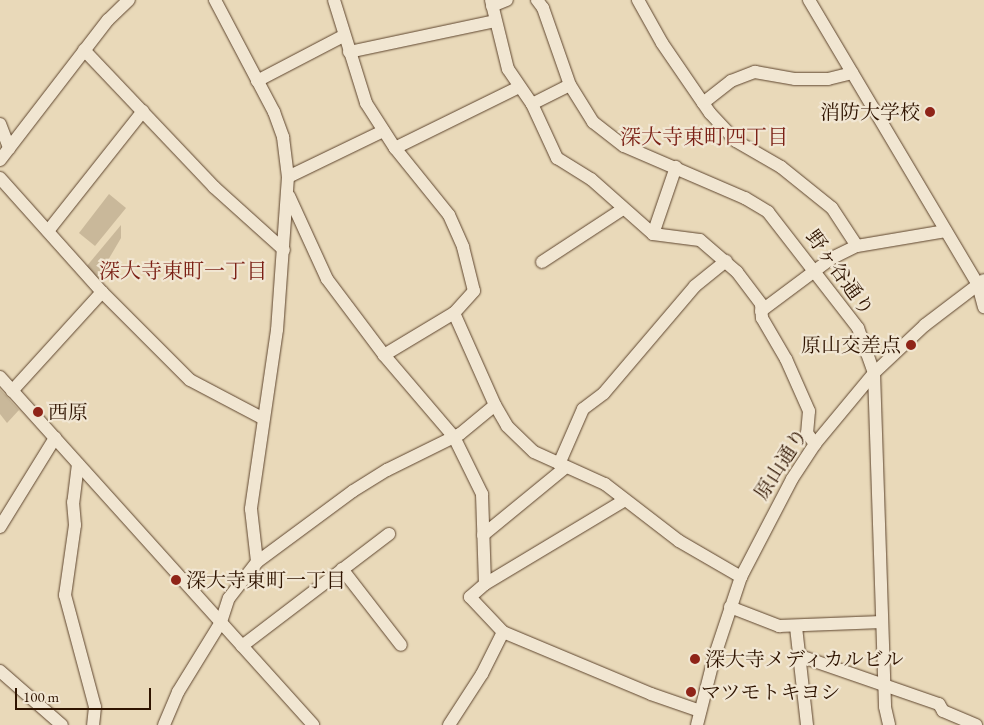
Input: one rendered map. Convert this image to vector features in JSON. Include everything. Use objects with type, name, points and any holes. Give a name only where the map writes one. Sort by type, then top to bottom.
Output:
[{"type":"street","points":[[0,160],[108,20],[129,0]]},
{"type":"street","points":[[215,0],[274,112],[283,137],[288,177],[278,330],[262,418],[251,509],[257,562]]},
{"type":"street","points":[[334,0],[366,103],[395,148],[449,215],[463,247],[474,291],[454,312],[384,354]]},
{"type":"street","points":[[507,0],[491,3],[508,69],[532,104],[557,158],[591,179],[623,209],[654,234],[700,240],[726,261],[760,304],[761,311],[809,411],[807,433],[815,444]]},
{"type":"street","name":"野ヶ谷通り","points":[[537,0],[543,8],[570,85],[588,116],[600,128],[624,146],[745,198],[768,212],[858,328],[874,373],[884,685],[889,725]]},
{"type":"street","points":[[638,0],[655,32],[703,103],[736,141],[781,167],[832,208],[857,246]]},
{"type":"street","points":[[809,0],[946,232],[981,282],[984,306]]},
{"type":"street","points":[[349,52],[495,22]]},
{"type":"street","points":[[258,81],[344,36]]},
{"type":"street","points":[[84,50],[214,187],[284,250]]},
{"type":"street","points":[[703,103],[731,81],[746,73],[755,72],[796,79],[828,79],[852,73]]},
{"type":"street","points":[[532,104],[570,85]]},
{"type":"street","points":[[395,148],[519,87]]},
{"type":"street","points":[[48,231],[142,111]]},
{"type":"street","points":[[0,124],[9,148]]},
{"type":"street","points":[[288,177],[383,131]]},
{"type":"street","points":[[654,234],[676,168]]},
{"type":"street","points":[[0,178],[102,292],[190,380],[262,418]]},
{"type":"street","points":[[288,194],[321,270],[384,354],[454,436],[482,494],[485,584]]},
{"type":"street","points":[[542,262],[623,209]]},
{"type":"street","points":[[761,311],[814,271],[857,246],[946,232]]},
{"type":"street","points":[[483,534],[562,465],[583,409],[604,393],[695,286],[726,261]]},
{"type":"street","name":"原山通り","points":[[697,725],[730,607],[741,577],[770,516],[815,444],[874,373],[925,325],[981,282]]},
{"type":"street","points":[[12,391],[102,292]]},
{"type":"street","points":[[454,312],[495,405],[508,426],[534,452],[604,484],[679,541],[741,577]]},
{"type":"street","points":[[0,377],[313,725]]},
{"type":"street","points":[[164,725],[178,692],[221,622],[229,598],[257,562],[374,478],[454,436],[495,405]]},
{"type":"street","points":[[0,527],[54,438]]},
{"type":"street","points":[[78,464],[73,502],[75,525],[65,595],[95,707],[93,725]]},
{"type":"street","points":[[625,500],[485,584],[470,597],[503,632],[650,694],[700,710]]},
{"type":"street","points":[[242,646],[389,534]]},
{"type":"street","points":[[342,569],[401,645]]},
{"type":"street","points":[[730,607],[780,626],[796,627],[882,622]]},
{"type":"street","points":[[796,627],[807,725]]},
{"type":"street","points":[[452,724],[482,674],[503,632]]},
{"type":"street","points":[[800,656],[939,704],[943,711],[976,725]]},
{"type":"street","points":[[0,671],[62,725]]},
{"type":"shaded area","points":[[109,194],[126,208],[95,246],[79,233]]},
{"type":"shaded area","points":[[121,225],[121,238],[97,279],[86,267]]},
{"type":"shaded area","points":[[0,389],[19,410],[7,423],[0,414]]},
{"type":"place","name":"消防大学校","points":[[930,112]]},
{"type":"place","name":"原山交差点","points":[[911,345]]},
{"type":"place","name":"西原","points":[[38,412]]},
{"type":"place","name":"深大寺東町一丁目","points":[[176,580]]},
{"type":"place","name":"深大寺メディカルビル","points":[[695,659]]},
{"type":"place","name":"マツモトキヨシ","points":[[691,692]]},
{"type":"district","name":"深大寺東町四丁目","points":[[704,137]]},
{"type":"district","name":"深大寺東町一丁目","points":[[183,271]]}]
